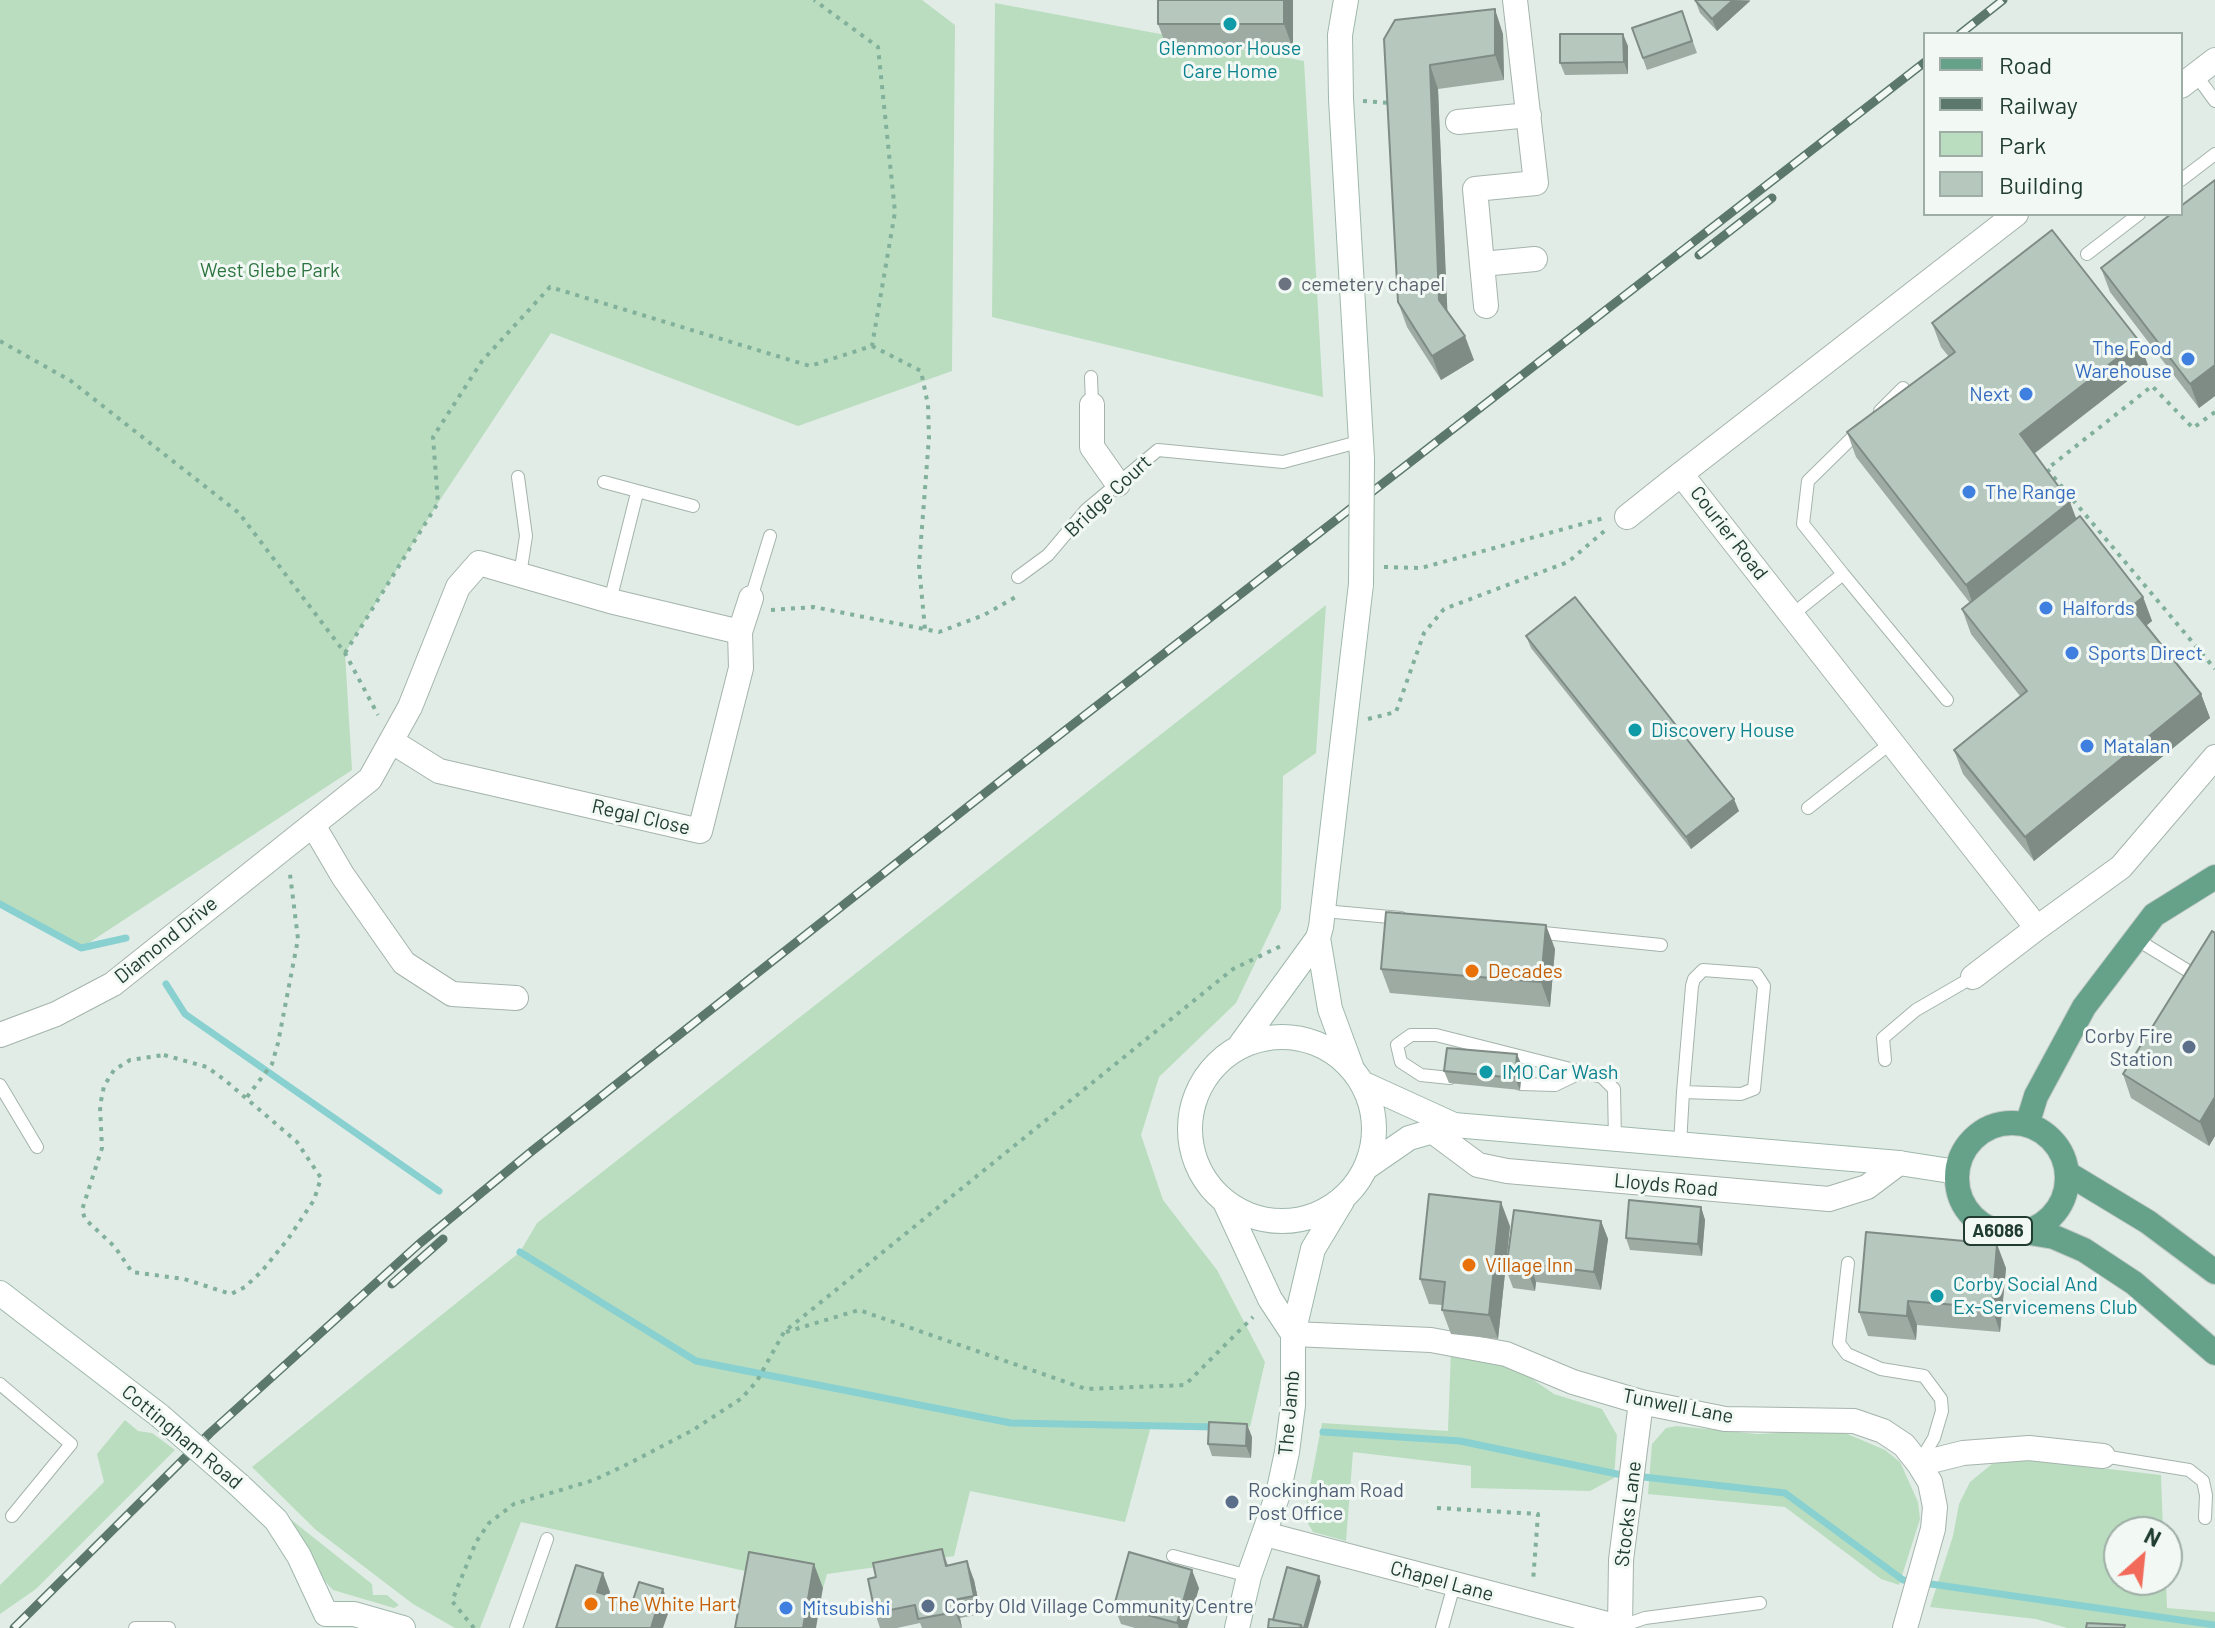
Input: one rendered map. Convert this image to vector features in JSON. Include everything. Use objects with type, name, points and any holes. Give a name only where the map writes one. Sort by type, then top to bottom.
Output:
[{"type":"main road","points":[[2027,1125],[2036,1096],[2084,1007],[2154,915],[2215,877]]},
{"type":"main road","points":[[1957,1172],[1968,1146],[1990,1128],[2008,1123],[2027,1125],[2054,1142],[2067,1173],[2148,1222],[2215,1272]]},
{"type":"main road","name":"A6086","points":[[1957,1172],[1964,1206],[1975,1219],[2006,1233],[2024,1232],[2054,1237],[2084,1250],[2134,1283],[2215,1353]]},
{"type":"main road","name":"A6086","points":[[2024,1232],[2052,1217],[2064,1197],[2067,1173]]},
{"type":"street","points":[[1225,1202],[1253,1217],[1285,1222],[1317,1215],[1344,1198],[1367,1167],[1375,1139],[1374,1111],[1330,1009],[1321,925],[1361,577],[1362,450],[1341,99],[1340,35],[1346,0]]},
{"type":"street","points":[[1486,306],[1475,189],[1536,183],[1515,0]]},
{"type":"street","points":[[2188,81],[2215,60]]},
{"type":"street","points":[[1458,122],[1529,115]]},
{"type":"street","name":"Courier Road","points":[[2013,216],[1681,474],[2037,928]]},
{"type":"street","points":[[1482,264],[1535,259]]},
{"type":"street","points":[[1092,405],[1092,447],[1118,484]]},
{"type":"street","points":[[1627,517],[1681,474]]},
{"type":"street","points":[[391,741],[410,707],[458,587],[479,563],[610,601],[746,613]]},
{"type":"street","name":"Regal Close","points":[[391,741],[439,771],[700,831],[741,668],[746,613]]},
{"type":"street","name":"Diamond Drive","points":[[0,1035],[56,1014],[113,984],[370,779],[391,741]]},
{"type":"street","points":[[1973,977],[2121,867],[2215,757]]},
{"type":"street","points":[[313,825],[343,876],[404,963],[452,994],[516,998]]},
{"type":"street","points":[[1293,1334],[1270,1299],[1225,1202],[1204,1179],[1191,1150],[1189,1119],[1197,1089],[1215,1063],[1241,1044],[1321,925]]},
{"type":"street","points":[[1241,1044],[1280,1035],[1319,1043],[1358,1075]]},
{"type":"street","name":"Lloyds Road","points":[[1358,1075],[1445,1129],[1478,1165],[1507,1171],[1829,1199],[1867,1187],[1899,1163]]},
{"type":"street","name":"Lloyds Road","points":[[1367,1167],[1409,1138],[1445,1129],[1899,1163],[1957,1172]]},
{"type":"street","name":"The Jamb","points":[[1237,1628],[1249,1576],[1265,1534],[1287,1452],[1293,1405],[1293,1334],[1313,1249],[1344,1198]]},
{"type":"street","name":"Cottingham Road","points":[[0,1293],[160,1416],[276,1520],[299,1556],[324,1621]]},
{"type":"street","name":"Tunwell Lane","points":[[1293,1334],[1431,1340],[1506,1354],[1573,1382],[1641,1402],[1725,1419],[1854,1421],[1883,1431],[1904,1445],[1919,1464]]},
{"type":"street","name":"Stocks Lane","points":[[1620,1628],[1621,1560],[1641,1402]]},
{"type":"street","points":[[1905,1628],[1912,1594],[1933,1529],[1935,1507],[1930,1482],[1919,1464],[1963,1453],[2029,1448],[2103,1456]]},
{"type":"street","name":"Chapel Lane","points":[[1265,1534],[1620,1628]]},
{"type":"street","points":[[324,1621],[354,1614],[403,1628]]},
{"type":"lane","points":[[2188,81],[2215,101]]},
{"type":"lane","points":[[2183,178],[2215,154]]},
{"type":"lane","points":[[2087,254],[2136,216]]},
{"type":"lane","points":[[1091,377],[1092,405]]},
{"type":"lane","points":[[1903,388],[1808,481],[1803,524],[1947,700]]},
{"type":"lane","name":"Bridge Court","points":[[1018,577],[1048,555],[1086,510],[1158,450],[1283,462],[1362,450]]},
{"type":"lane","points":[[518,477],[526,536],[520,575]]},
{"type":"lane","points":[[604,482],[693,506]]},
{"type":"lane","points":[[610,601],[637,493]]},
{"type":"lane","points":[[746,613],[770,536]]},
{"type":"lane","points":[[1793,614],[1843,574]]},
{"type":"lane","points":[[1808,808],[1892,742]]},
{"type":"lane","points":[[1321,925],[1416,920]]},
{"type":"lane","points":[[1523,931],[1661,945]]},
{"type":"lane","points":[[2136,939],[2202,980]]},
{"type":"lane","points":[[1680,1145],[1683,1092],[1694,979],[1703,970],[1751,971],[1764,986],[1754,1089],[1741,1094],[1683,1092]]},
{"type":"lane","points":[[1885,1060],[1883,1038],[1916,1010],[1973,977]]},
{"type":"lane","points":[[1450,1078],[1421,1075],[1401,1062],[1397,1045],[1411,1035],[1436,1035],[1602,1077],[1614,1089],[1615,1140]]},
{"type":"lane","points":[[1520,1084],[1555,1085],[1584,1071]]},
{"type":"lane","points":[[0,1085],[37,1147]]},
{"type":"lane","points":[[1848,1263],[1839,1343],[1847,1354],[1881,1369],[1924,1376],[1941,1399],[1942,1411],[1934,1438],[1919,1464]]},
{"type":"lane","points":[[0,1384],[71,1444],[12,1516]]},
{"type":"lane","points":[[2103,1456],[2189,1470],[2203,1481],[2205,1518]]},
{"type":"lane","points":[[516,1628],[547,1539]]},
{"type":"lane","points":[[1173,1556],[1249,1576]]},
{"type":"lane","points":[[1442,1628],[1454,1585]]},
{"type":"lane","points":[[1620,1628],[1645,1618],[1760,1603]]},
{"type":"lane","points":[[135,1628],[169,1628]]},
{"type":"path","points":[[814,0],[878,47],[895,212],[872,346]]},
{"type":"path","points":[[1341,99],[1395,103]]},
{"type":"path","points":[[345,653],[438,503],[433,437],[482,361],[550,287],[810,366],[872,346],[921,371],[928,405],[929,437],[919,566],[925,629]]},
{"type":"path","points":[[0,341],[71,381],[239,513],[345,653],[391,741]]},
{"type":"path","points":[[2215,412],[2193,428],[2152,386],[2047,469],[2215,669]]},
{"type":"path","points":[[1346,722],[1396,712],[1424,633],[1432,619],[1444,609],[1568,562],[1608,528],[1612,518],[1592,519],[1521,543],[1421,568],[1361,577]]},
{"type":"path","points":[[746,613],[814,607],[939,632],[984,615],[1028,591],[1018,577]]},
{"type":"path","points":[[246,1098],[272,1064],[298,939],[294,890],[280,849]]},
{"type":"path","points":[[474,1628],[452,1601],[476,1542],[489,1523],[514,1504],[594,1480],[693,1430],[742,1398],[757,1381],[784,1332],[1233,969],[1321,925]]},
{"type":"path","points":[[144,1056],[185,1059],[207,1067],[246,1098],[297,1142],[317,1170],[321,1178],[306,1214],[262,1271],[245,1287],[231,1294],[184,1279],[132,1272],[106,1238],[85,1219],[82,1210],[102,1148],[100,1106],[104,1086],[114,1070],[144,1056]]},
{"type":"path","points":[[784,1332],[859,1310],[1086,1389],[1185,1385],[1270,1299]]},
{"type":"path","points":[[1437,1508],[1538,1514],[1531,1604]]},
{"type":"green space","name":"West Glebe Park","points":[[0,0],[922,0],[955,25],[952,371],[798,426],[551,333],[438,503],[345,653],[352,770],[81,948],[0,904]]},
{"type":"green space","points":[[995,3],[1304,61],[1323,397],[992,317]]},
{"type":"green space","points":[[1326,605],[1316,753],[1283,776],[1281,909],[1236,1003],[1159,1077],[1141,1135],[1163,1200],[1217,1270],[1265,1362],[1250,1427],[1151,1426],[1125,1522],[970,1491],[954,1556],[827,1574],[823,1588],[521,1522],[480,1628],[455,1628],[413,1604],[316,1530],[252,1467],[520,1252],[537,1223]]},
{"type":"green space","points":[[1451,1349],[1503,1359],[1554,1394],[1602,1409],[1617,1435],[1614,1478],[1590,1491],[1471,1488],[1471,1466],[1353,1452],[1346,1541],[1313,1532],[1304,1517],[1322,1423],[1448,1431]]},
{"type":"green space","points":[[125,1420],[138,1431],[152,1433],[175,1450],[36,1589],[0,1614],[0,1585],[104,1482],[97,1454]]},
{"type":"green space","points":[[1677,1426],[1757,1434],[1838,1430],[1885,1450],[1900,1462],[1918,1502],[1920,1519],[1899,1585],[1881,1579],[1785,1507],[1648,1494],[1652,1444],[1666,1428]]},
{"type":"green space","points":[[2022,1459],[2161,1475],[2162,1516],[2103,1516],[2103,1596],[2167,1596],[2167,1608],[2215,1612],[2215,1628],[2067,1628],[2036,1619],[1930,1607],[1953,1536],[1959,1504],[1970,1482],[1992,1464]]},
{"type":"green space","points":[[289,1518],[372,1584],[373,1595],[387,1595],[399,1605],[394,1608],[333,1590],[323,1579]]},
{"type":"building","points":[[1158,0],[1284,0],[1284,24],[1158,24]]},
{"type":"building","points":[[1695,0],[1733,0],[1712,19]]},
{"type":"building","points":[[1495,9],[1495,55],[1430,65],[1439,300],[1465,336],[1432,356],[1398,302],[1384,39],[1395,20]]},
{"type":"building","points":[[1682,11],[1692,41],[1643,58],[1632,28]]},
{"type":"building","points":[[1560,34],[1623,34],[1624,62],[1560,63]]},
{"type":"building","points":[[2215,180],[2215,365],[2190,384],[2101,268],[2168,216],[2183,216],[2183,204]]},
{"type":"building","points":[[2052,230],[2139,341],[2020,434],[2070,502],[1966,585],[1847,432],[1955,352],[1932,323]]},
{"type":"building","points":[[2080,516],[2143,597],[2131,607],[2201,694],[2025,837],[1954,750],[2027,691],[1962,609]]},
{"type":"building","name":"Discovery House","points":[[1575,597],[1734,799],[1686,837],[1526,636]]},
{"type":"building","points":[[1386,912],[1546,925],[1541,982],[1381,969]]},
{"type":"building","name":"Corby Fire Station","points":[[2212,931],[2215,933],[2215,1097],[2200,1122],[2123,1074]]},
{"type":"building","points":[[1447,1048],[1517,1054],[1515,1078],[1444,1071]]},
{"type":"building","name":"Village Inn","points":[[1429,1194],[1501,1202],[1489,1315],[1442,1310],[1445,1282],[1420,1279]]},
{"type":"building","points":[[1629,1200],[1701,1207],[1698,1244],[1626,1238]]},
{"type":"building","points":[[1514,1210],[1601,1221],[1594,1272],[1530,1264],[1528,1272],[1506,1269]]},
{"type":"building","name":"Corby Social And Ex-Servicemens Club","points":[[1866,1232],[1997,1244],[1992,1308],[1908,1301],[1907,1316],[1859,1312]]},
{"type":"building","points":[[1209,1422],[1247,1424],[1246,1446],[1208,1444]]},
{"type":"building","points":[[942,1549],[946,1566],[967,1561],[974,1596],[953,1600],[955,1612],[918,1619],[915,1605],[875,1613],[868,1579],[876,1577],[873,1563]]},
{"type":"building","points":[[749,1552],[814,1564],[803,1628],[735,1628]]},
{"type":"building","points":[[1129,1552],[1192,1570],[1177,1623],[1114,1606]]},
{"type":"building","points":[[576,1565],[603,1573],[597,1592],[632,1603],[639,1582],[663,1589],[651,1628],[556,1628]]},
{"type":"building","points":[[1287,1567],[1319,1576],[1304,1628],[1273,1620]]},
{"type":"building","points":[[1269,1619],[1301,1625],[1300,1628],[1268,1628]]},
{"type":"building","points":[[2087,1623],[2125,1625],[2124,1628],[2086,1628]]},
{"type":"waterway","points":[[0,904],[81,948],[126,938]]},
{"type":"waterway","points":[[166,984],[185,1014],[439,1191]]},
{"type":"waterway","points":[[520,1252],[696,1361],[1011,1423],[1216,1427]]},
{"type":"waterway","points":[[1323,1432],[1460,1441],[1617,1474],[1785,1493],[1903,1580],[2215,1625]]},
{"type":"railway","points":[[1963,32],[2003,0]]},
{"type":"railway","points":[[14,1628],[210,1433],[419,1244],[532,1151],[1013,771],[1923,64]]},
{"type":"railway","points":[[1699,255],[1772,198]]},
{"type":"railway","points":[[392,1284],[443,1239]]},
{"type":"place","name":"Glenmoor House Care Home","points":[[1230,24]]},
{"type":"place","name":"cemetery chapel","points":[[1285,284]]},
{"type":"place","name":"The Food Warehouse","points":[[2188,359]]},
{"type":"place","name":"Next","points":[[2026,394]]},
{"type":"place","name":"The Range","points":[[1969,492]]},
{"type":"place","name":"Halfords","points":[[2046,608]]},
{"type":"place","name":"Sports Direct","points":[[2072,653]]},
{"type":"place","name":"Discovery House","points":[[1635,730]]},
{"type":"place","name":"Matalan","points":[[2087,746]]},
{"type":"place","name":"Decades","points":[[1472,971]]},
{"type":"place","name":"Corby Fire Station","points":[[2189,1047]]},
{"type":"place","name":"IMO Car Wash","points":[[1486,1072]]},
{"type":"place","name":"Village Inn","points":[[1469,1265]]},
{"type":"place","name":"Corby Social And Ex-Servicemens Club","points":[[1937,1296]]},
{"type":"place","name":"Rockingham Road Post Office","points":[[1232,1502]]},
{"type":"place","name":"The White Hart","points":[[591,1604]]},
{"type":"place","name":"Corby Old Village Community Centre","points":[[928,1606]]},
{"type":"place","name":"Mitsubishi","points":[[786,1608]]}]
